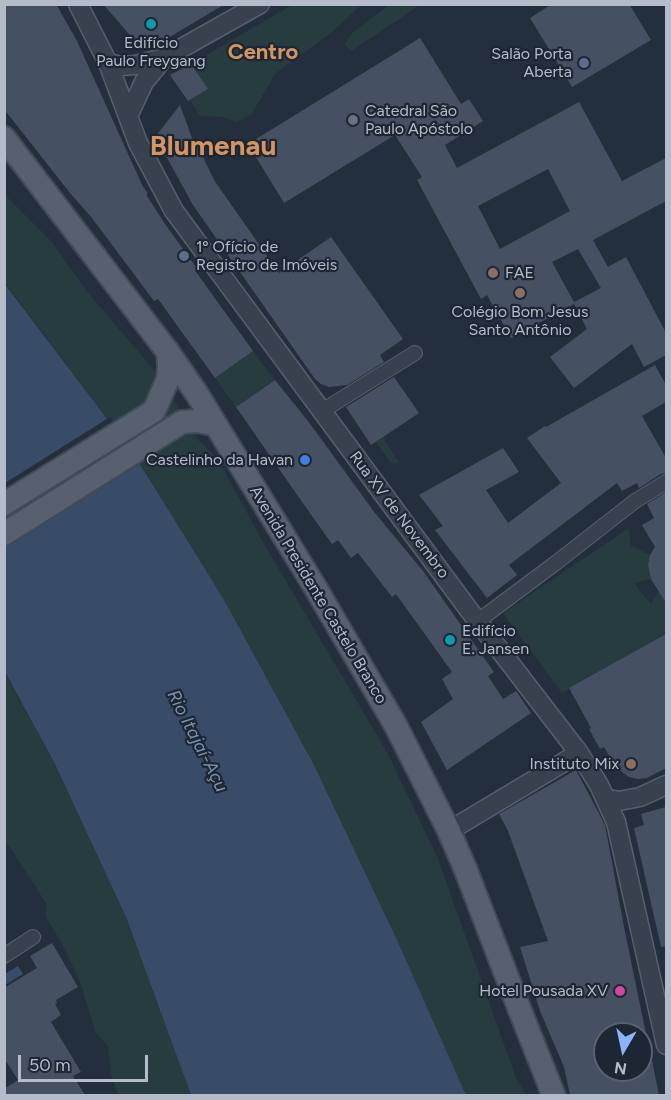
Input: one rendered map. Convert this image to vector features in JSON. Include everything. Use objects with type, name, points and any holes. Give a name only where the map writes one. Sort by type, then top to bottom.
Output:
[{"type":"main road","name":"Avenida Presidente Castelo Branco","points":[[4,138],[168,352],[216,425],[315,587],[396,726],[465,868],[554,1095]]},
{"type":"main road","points":[[4,504],[154,411],[168,379],[168,352]]},
{"type":"main road","points":[[4,534],[182,422],[207,422],[216,425]]},
{"type":"street","name":"Rua XV de Novembro","points":[[78,4],[108,63],[138,143],[174,211],[478,621],[579,753],[599,785],[616,822],[666,1045]]},
{"type":"street","points":[[108,63],[121,66],[136,65],[164,58],[260,4]]},
{"type":"street","points":[[128,116],[144,82],[164,58]]},
{"type":"street","points":[[322,411],[415,353]]},
{"type":"street","points":[[478,621],[635,501],[666,482]]},
{"type":"street","points":[[449,831],[579,753]]},
{"type":"street","points":[[606,799],[619,801],[640,797],[666,785]]},
{"type":"street","points":[[616,822],[624,811],[640,797]]},
{"type":"street","points":[[4,956],[33,936]]},
{"type":"green space","points":[[292,5],[361,5],[332,32],[276,73],[251,115],[236,122],[223,117],[200,116],[190,100],[208,89],[191,64]]},
{"type":"green space","points":[[389,5],[420,5],[351,51],[345,45],[351,34]]},
{"type":"green space","points":[[5,195],[50,240],[89,294],[153,369],[199,441],[218,459],[263,542],[388,754],[438,859],[516,1078],[526,1095],[466,1095],[398,942],[314,765],[223,598],[133,453],[5,283]]},
{"type":"green space","points":[[253,351],[277,383],[273,381],[238,405],[238,410],[215,378]]},
{"type":"green space","points":[[383,437],[399,463],[392,464],[376,442]]},
{"type":"green space","points":[[629,528],[631,546],[650,555],[648,565],[651,579],[635,583],[651,604],[660,590],[666,594],[666,634],[562,693],[503,613]]},
{"type":"green space","points":[[4,672],[54,762],[126,917],[191,1095],[118,1095],[111,1074],[108,1047],[95,1031],[81,984],[46,917],[46,903],[5,840]]},
{"type":"water","name":"Rio Itajaí-Açu","points":[[4,283],[133,453],[223,598],[314,765],[398,942],[466,1095],[191,1095],[126,917],[54,762],[5,672]]},
{"type":"water","points":[[18,966],[23,974],[5,985],[5,974]]},
{"type":"pier","points":[[110,417],[136,451],[5,545],[5,483]]},
{"type":"building","points":[[4,4],[56,4],[77,41],[147,196],[198,270],[196,272],[253,351],[215,378],[158,299],[154,301],[92,218],[4,109]]},
{"type":"building","name":"Edifício Paulo Freygang","points":[[103,4],[225,4],[163,41],[149,45],[135,41]]},
{"type":"building","name":"Salão Porta Aberta","points":[[552,4],[629,4],[651,40],[572,87],[530,18]]},
{"type":"building","points":[[420,38],[461,104],[469,99],[483,121],[445,145],[457,168],[579,102],[622,181],[666,158],[666,201],[593,240],[608,267],[626,257],[666,333],[666,355],[644,367],[632,344],[574,388],[550,357],[587,329],[574,304],[511,338],[487,295],[481,299],[417,180],[422,177],[395,135],[284,203],[248,144]],"holes":[[[548,169],[570,211],[500,249],[478,206]],[[578,249],[601,288],[574,302],[552,262]]]},
{"type":"building","points":[[191,64],[208,89],[188,101],[170,75]]},
{"type":"building","points":[[180,105],[193,141],[195,140],[214,180],[279,273],[331,237],[403,339],[380,355],[384,362],[347,385],[329,387],[315,379],[193,205],[161,147],[156,136]]},
{"type":"building","points":[[655,365],[666,385],[666,402],[642,416],[666,458],[666,473],[639,488],[637,483],[622,491],[617,483],[509,565],[517,575],[487,598],[435,530],[443,526],[419,495],[503,448],[519,472],[486,490],[508,523],[561,483],[527,438]]},
{"type":"building","points":[[394,377],[419,413],[371,445],[346,407]]},
{"type":"building","points":[[275,380],[375,513],[423,571],[494,672],[488,676],[503,699],[516,691],[531,713],[447,770],[421,722],[453,699],[442,679],[452,672],[396,594],[392,597],[358,553],[351,558],[338,540],[332,544],[236,407]]},
{"type":"building","points":[[666,492],[666,603],[651,579],[648,565],[655,547],[642,525],[654,518],[647,504]]},
{"type":"building","points":[[666,634],[666,768],[647,778],[629,777],[615,766],[604,747],[600,749],[569,688]]},
{"type":"building","points":[[576,770],[605,825],[644,1022],[593,1022],[593,1082],[653,1082],[653,1066],[659,1095],[570,1095],[564,1067],[540,1011],[520,947],[548,941],[508,831],[499,814]]},
{"type":"building","points":[[666,807],[666,946],[661,947],[634,828],[644,825],[641,814]]},
{"type":"building","points":[[52,943],[78,987],[56,1000],[55,1004],[61,1015],[51,1022],[81,1072],[73,1076],[85,1095],[4,1095],[4,1089],[18,1080],[4,1058],[4,988],[37,968],[30,956]]},
{"type":"place","name":"Edifício Paulo Freygang","points":[[151,24]]},
{"type":"place","name":"Salão Porta Aberta","points":[[584,63]]},
{"type":"place","name":"Catedral São Paulo Apóstolo","points":[[353,120]]},
{"type":"place","name":"1º Ofício de Registro de Imóveis","points":[[184,256]]},
{"type":"place","name":"FAE","points":[[493,273]]},
{"type":"place","name":"Colégio Bom Jesus Santo Antônio","points":[[520,293]]},
{"type":"place","name":"Castelinho da Havan","points":[[305,460]]},
{"type":"place","name":"Edifício E. Jansen","points":[[450,640]]},
{"type":"place","name":"Instituto Mix","points":[[631,764]]},
{"type":"place","name":"Hotel Pousada XV","points":[[620,991]]},
{"type":"district","name":"Centro","points":[[263,53]]},
{"type":"district","name":"Blumenau","points":[[213,147]]}]
